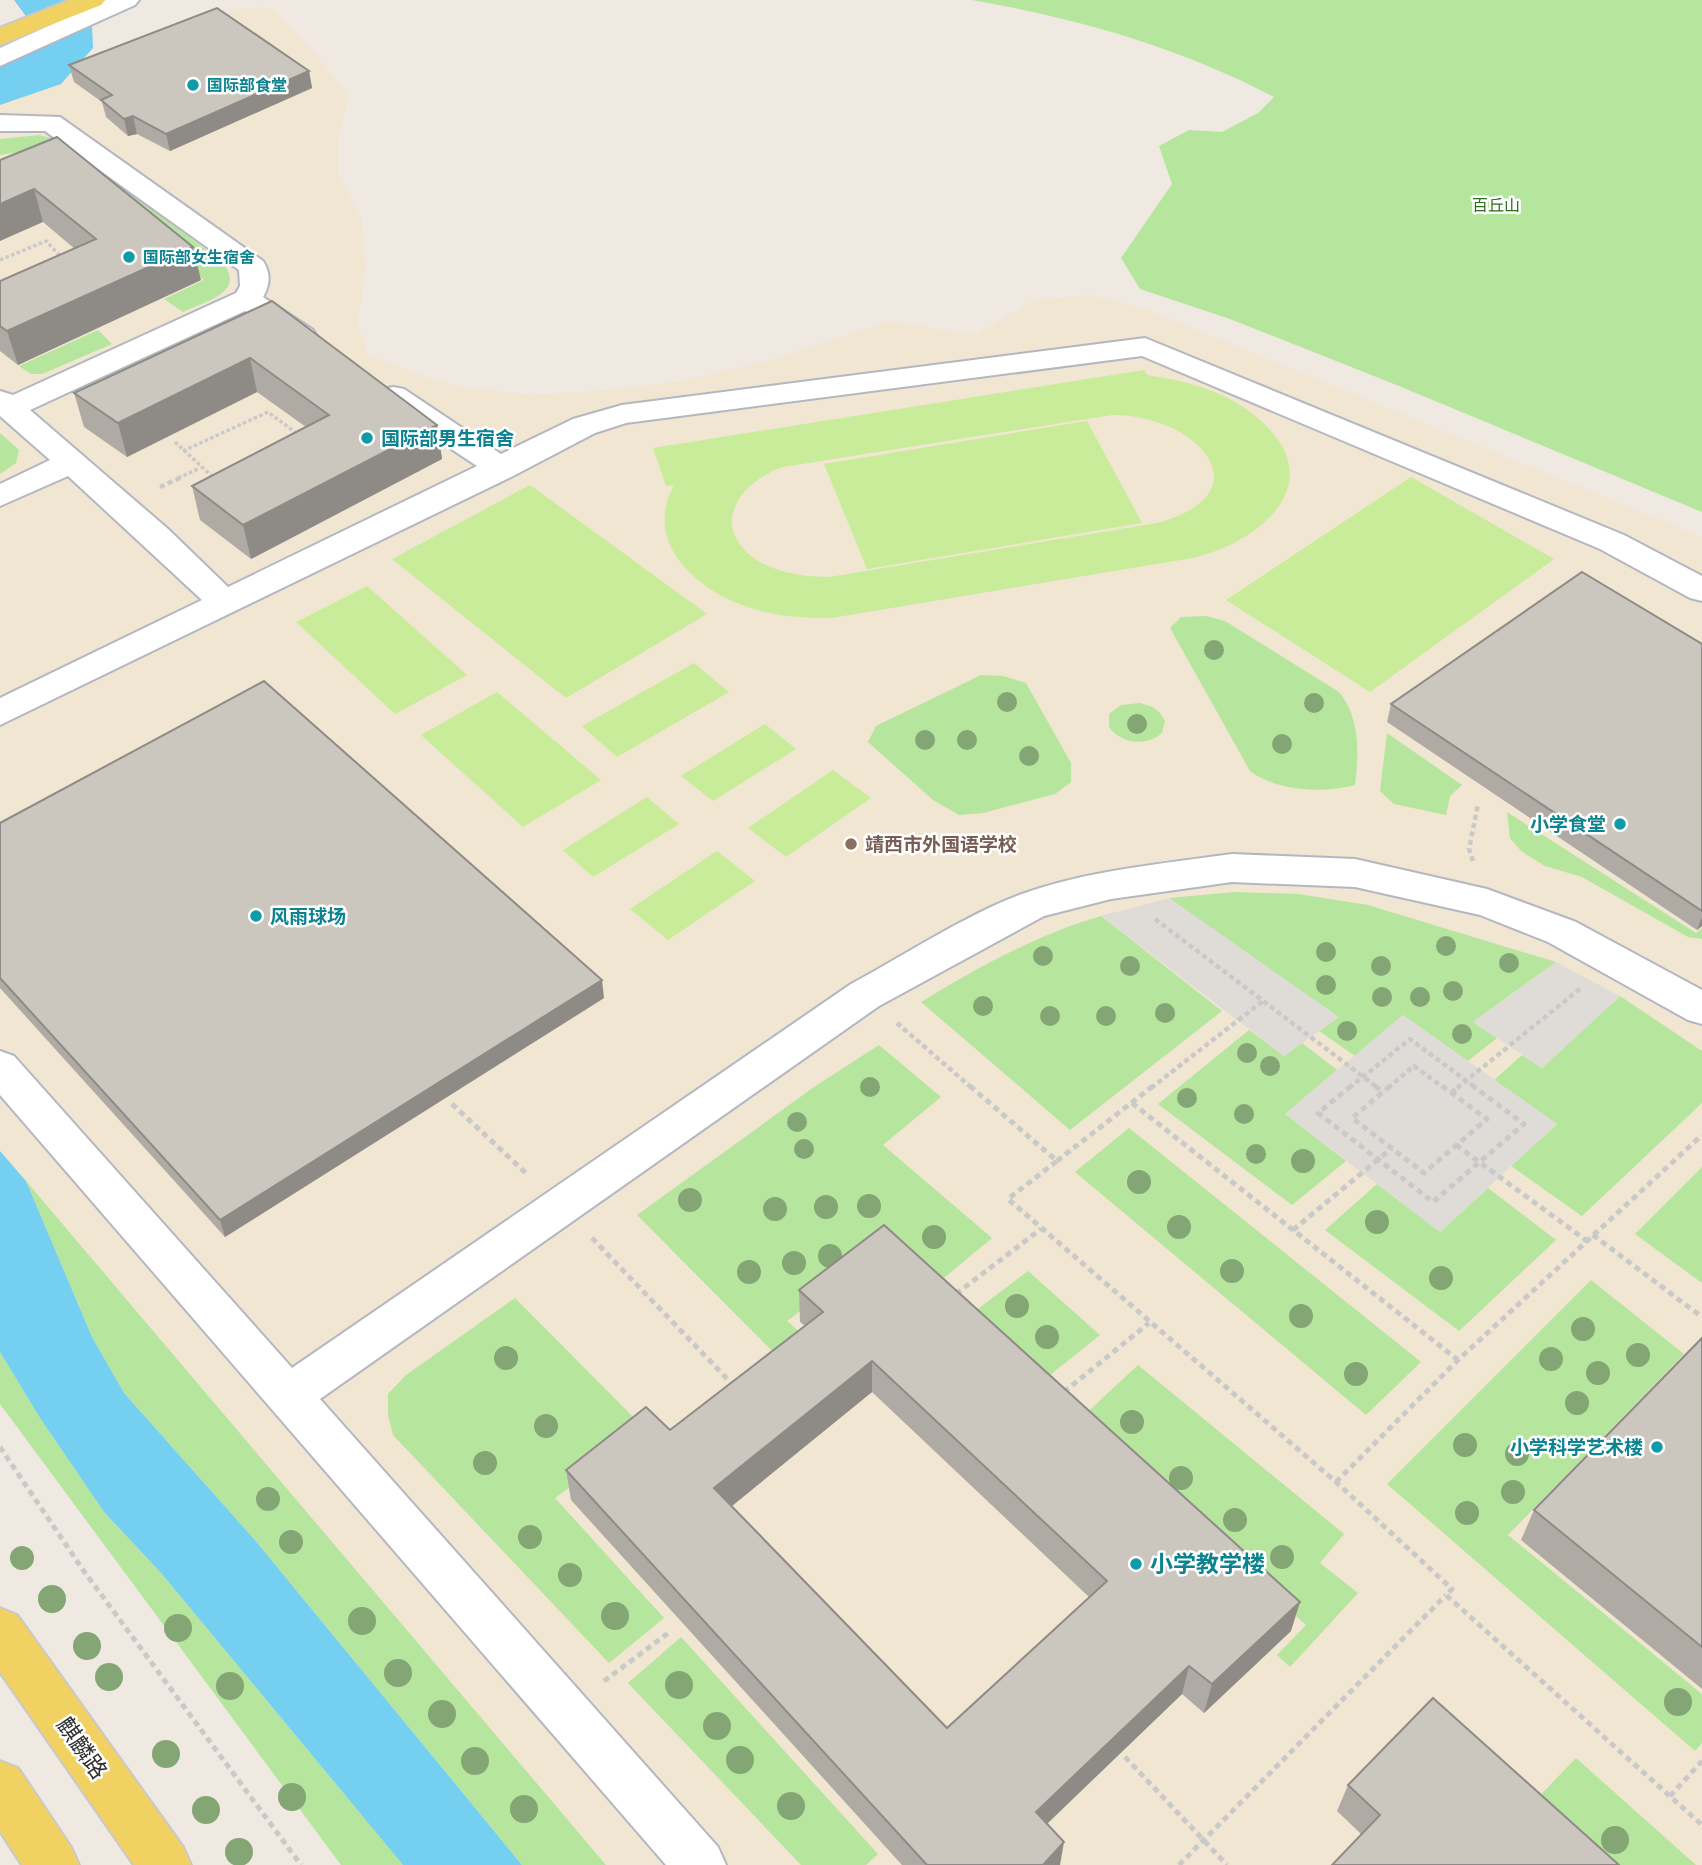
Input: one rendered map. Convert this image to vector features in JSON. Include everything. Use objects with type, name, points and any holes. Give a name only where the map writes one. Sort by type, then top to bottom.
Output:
[{"type":"main road","name":"麒麟路","points":[[0,1631],[165,1865]]},
{"type":"main road","points":[[0,1786],[53,1865]]},
{"type":"street","points":[[6,45],[112,2]]},
{"type":"street","points":[[0,123],[51,123],[253,267],[255,286],[247,299],[5,404],[156,536],[225,603]]},
{"type":"street","points":[[247,299],[328,353]]},
{"type":"street","points":[[0,713],[502,469],[584,426],[622,414],[1145,347],[1612,542],[1702,590]]},
{"type":"street","points":[[375,384],[502,469]]},
{"type":"street","points":[[0,496],[70,463]]},
{"type":"street","points":[[288,1395],[865,995],[950,947],[1033,905],[1111,885],[1232,868],[1355,873],[1487,903],[1562,932],[1616,959],[1702,1009]]},
{"type":"street","points":[[0,1067],[700,1865]]},
{"type":"path","points":[[0,260],[46,241],[69,265]]},
{"type":"path","points":[[183,451],[268,412],[306,441]]},
{"type":"path","points":[[175,442],[220,483]]},
{"type":"path","points":[[1478,804],[1469,849],[1487,903]]},
{"type":"path","points":[[1111,885],[1383,1092]]},
{"type":"path","points":[[1451,1093],[1616,959]]},
{"type":"path","points":[[865,995],[1057,1161]]},
{"type":"path","points":[[1179,1865],[1452,1589],[1336,1482],[1008,1199],[1263,1001]]},
{"type":"path","points":[[1410,1039],[1466,1081],[1524,1124],[1433,1202],[1318,1113],[1410,1039]]},
{"type":"path","points":[[1415,1066],[1451,1093],[1487,1119],[1424,1173],[1352,1118],[1415,1066]]},
{"type":"path","points":[[1132,1103],[1458,1360]]},
{"type":"path","points":[[452,1104],[560,1205],[742,1394]]},
{"type":"path","points":[[1336,1482],[1458,1360],[1702,1135]]},
{"type":"path","points":[[1456,1145],[1587,1241]]},
{"type":"path","points":[[1293,1230],[1392,1148]]},
{"type":"path","points":[[948,1300],[1041,1228]]},
{"type":"path","points":[[1593,1235],[1702,1317]]},
{"type":"path","points":[[1058,1398],[1149,1323]]},
{"type":"path","points":[[0,1447],[83,1570],[301,1865]]},
{"type":"path","points":[[1447,1595],[1702,1825]]},
{"type":"path","points":[[564,1710],[671,1631]]},
{"type":"path","points":[[1125,1757],[1227,1865]]},
{"type":"path","points":[[1670,1796],[1702,1761]]},
{"type":"shaded area","name":"靖西市外国语学校","points":[[259,7],[273,9],[319,58],[349,97],[339,135],[337,173],[362,218],[365,271],[358,323],[368,355],[414,373],[460,387],[532,395],[607,390],[683,381],[774,359],[889,321],[975,335],[1034,300],[1091,295],[1148,310],[1702,537],[1702,1865],[606,1865],[0,1151],[0,102],[236,10]]},
{"type":"shaded area","points":[[1169,898],[1339,1017],[1284,1056],[1101,916]]},
{"type":"shaded area","points":[[1556,962],[1620,996],[1542,1068],[1473,1022]]},
{"type":"shaded area","points":[[1403,1015],[1557,1124],[1440,1232],[1285,1114]]},
{"type":"green space","name":"百丘山","points":[[972,0],[1702,0],[1702,512],[1399,386],[1230,319],[1140,289],[1121,258],[1172,184],[1159,146],[1189,130],[1222,132],[1258,113],[1274,97],[1201,63],[1127,36],[1051,16]]},
{"type":"green space","points":[[39,135],[59,140],[27,151],[0,155],[0,139]]},
{"type":"green space","points":[[96,167],[222,262],[230,281],[227,288],[212,299],[183,312],[164,299],[204,280],[77,175]]},
{"type":"green space","points":[[98,330],[112,344],[42,374],[31,374],[19,366]]},
{"type":"green space","points":[[1144,370],[1147,375],[1207,389],[1248,410],[1280,444],[1289,466],[1288,488],[1278,507],[1262,524],[1241,539],[1193,558],[831,618],[796,617],[778,615],[740,604],[700,582],[684,566],[672,549],[665,529],[666,508],[674,485],[666,486],[653,448]],"holes":[[[1112,415],[1143,418],[1170,427],[1193,441],[1208,457],[1214,475],[1209,493],[1190,510],[1157,523],[829,577],[794,574],[768,566],[744,549],[735,535],[732,522],[734,508],[742,495],[767,474],[783,467]]]},
{"type":"green space","points":[[1087,421],[1142,523],[867,569],[824,464]]},
{"type":"green space","points":[[0,433],[19,450],[16,463],[0,474]]},
{"type":"green space","points":[[1411,477],[1554,559],[1370,692],[1226,600]]},
{"type":"green space","points":[[530,485],[707,614],[566,698],[392,559]]},
{"type":"green space","points":[[367,586],[467,675],[395,714],[296,622]]},
{"type":"green space","points":[[1206,616],[1225,621],[1339,692],[1354,724],[1357,749],[1355,785],[1300,789],[1273,783],[1250,771],[1170,628],[1181,617]]},
{"type":"green space","points":[[694,663],[729,692],[617,757],[582,726]]},
{"type":"green space","points":[[981,675],[1003,676],[1026,683],[1071,763],[1071,782],[1055,794],[983,813],[959,815],[933,800],[868,742],[876,726]]},
{"type":"green space","points":[[497,692],[601,780],[523,827],[421,735]]},
{"type":"green space","points":[[1140,703],[1158,711],[1165,721],[1162,733],[1148,740],[1134,742],[1114,733],[1109,727],[1109,714],[1121,705]]},
{"type":"green space","points":[[765,724],[796,749],[713,801],[681,776]]},
{"type":"green space","points":[[1387,733],[1462,785],[1450,796],[1446,815],[1394,804],[1380,791]]},
{"type":"green space","points":[[833,770],[871,798],[786,857],[748,828]]},
{"type":"green space","points":[[647,797],[679,824],[593,877],[563,850]]},
{"type":"green space","points":[[1507,812],[1696,933],[1702,928],[1702,939],[1688,937],[1582,877],[1545,866],[1521,851],[1510,838]]},
{"type":"green space","points":[[717,851],[755,881],[668,940],[630,909]]},
{"type":"green space","points":[[1235,892],[1298,894],[1368,905],[1556,962],[1473,1022],[1497,1038],[1468,1061],[1403,1015],[1355,1056],[1319,1031],[1338,1018],[1169,898]]},
{"type":"green space","points":[[1101,916],[1222,1011],[1070,1130],[921,1002],[1008,953]]},
{"type":"green space","points":[[1620,996],[1702,1051],[1702,1103],[1582,1216],[1511,1166],[1557,1124],[1494,1080],[1522,1055],[1542,1068]]},
{"type":"green space","points":[[1249,1030],[1284,1056],[1302,1043],[1337,1070],[1285,1114],[1346,1161],[1292,1205],[1158,1104]]},
{"type":"green space","points":[[879,1045],[941,1097],[883,1145],[992,1238],[933,1287],[886,1247],[787,1321],[812,1343],[784,1363],[637,1215],[814,1087]]},
{"type":"green space","points":[[1129,1128],[1421,1362],[1366,1415],[1075,1172]]},
{"type":"green space","points":[[1702,1167],[1702,1283],[1635,1234]]},
{"type":"green space","points":[[26,1181],[606,1865],[522,1865],[254,1539],[124,1393],[92,1337]]},
{"type":"green space","points":[[1377,1184],[1440,1232],[1488,1188],[1556,1240],[1459,1331],[1325,1230]]},
{"type":"green space","points":[[1028,1271],[1100,1335],[1040,1383],[966,1318]]},
{"type":"green space","points":[[1591,1280],[1684,1354],[1508,1535],[1702,1694],[1702,1743],[1695,1751],[1387,1484]]},
{"type":"green space","points":[[515,1298],[647,1431],[555,1498],[664,1618],[609,1663],[393,1435],[388,1415],[388,1394],[406,1375]]},
{"type":"green space","points":[[0,1352],[40,1418],[104,1512],[162,1574],[403,1865],[341,1865],[0,1404]]},
{"type":"green space","points":[[1138,1365],[1344,1534],[1320,1563],[1358,1593],[1290,1667],[1277,1655],[1306,1625],[1079,1420]]},
{"type":"green space","points":[[681,1637],[878,1854],[866,1865],[801,1865],[628,1683]]},
{"type":"green space","points":[[1576,1758],[1696,1865],[1592,1865],[1529,1807]]},
{"type":"water","points":[[0,1151],[26,1181],[92,1337],[124,1393],[254,1539],[522,1865],[403,1865],[162,1574],[104,1512],[40,1418],[0,1352]]},
{"type":"building","name":"国际部食堂","points":[[217,8],[309,71],[166,134],[133,116],[124,119],[101,100],[112,95],[69,65]]},
{"type":"building","points":[[57,137],[193,247],[7,331],[0,326],[0,281],[96,239],[34,189],[0,204],[0,160]]},
{"type":"building","points":[[272,301],[437,425],[243,525],[192,486],[329,415],[250,358],[118,423],[74,393]]},
{"type":"building","name":"小学食堂","points":[[1582,572],[1702,644],[1702,911],[1391,704]]},
{"type":"building","name":"风雨球场","points":[[264,681],[602,980],[220,1220],[0,978],[0,823]]},
{"type":"building","name":"小学教学楼","points":[[884,1225],[1300,1602],[1212,1684],[1189,1666],[1036,1812],[1064,1842],[1043,1865],[927,1865],[566,1470],[646,1407],[670,1430],[823,1312],[799,1290]],"holes":[[[872,1361],[1107,1581],[947,1728],[714,1488]]]},
{"type":"building","name":"小学科学艺术楼","points":[[1702,1338],[1702,1647],[1534,1510]]},
{"type":"building","points":[[1433,1698],[1619,1865],[1332,1865],[1380,1815],[1348,1785]]},
{"type":"waterway","points":[[0,87],[40,71],[64,48],[63,25],[42,0]]},
{"type":"place","name":"国际部食堂","points":[[193,85]]},
{"type":"place","name":"国际部女生宿舍","points":[[129,257]]},
{"type":"place","name":"国际部男生宿舍","points":[[367,438]]},
{"type":"place","name":"小学食堂","points":[[1620,824]]},
{"type":"place","name":"靖西市外国语学校","points":[[851,844]]},
{"type":"place","name":"风雨球场","points":[[256,916]]},
{"type":"place","name":"小学科学艺术楼","points":[[1657,1447]]},
{"type":"place","name":"小学教学楼","points":[[1136,1564]]}]
